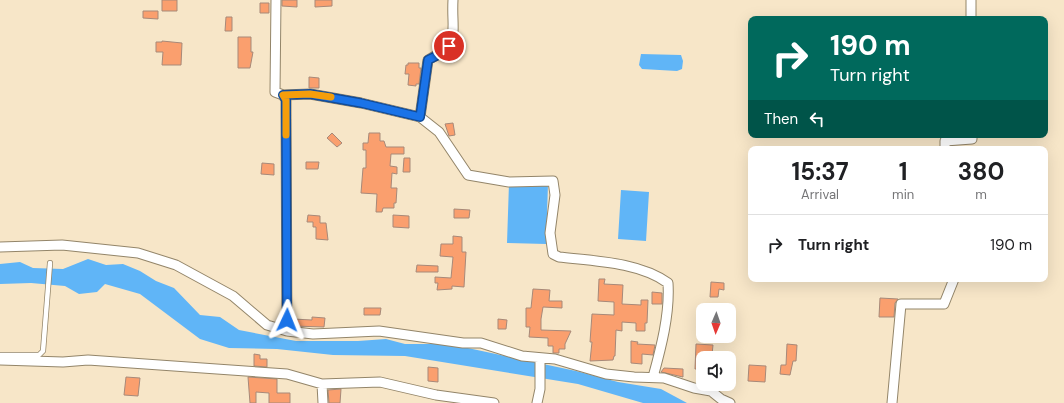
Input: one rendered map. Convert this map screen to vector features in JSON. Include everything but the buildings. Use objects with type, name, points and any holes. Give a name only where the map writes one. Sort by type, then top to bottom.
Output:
[{"type":"street","points":[[276,0],[274,92],[283,95],[310,94],[361,103],[420,117],[439,132],[468,175],[509,182],[553,181],[555,195],[550,233],[553,254],[559,257],[618,264],[661,278],[668,283],[669,297],[659,355],[653,377]]},
{"type":"street","points":[[420,117],[428,60],[444,52],[449,46],[455,30],[453,0]]},
{"type":"street","points":[[971,0],[971,16]]},
{"type":"street","points":[[283,95],[286,100],[286,331]]},
{"type":"street","points":[[945,146],[945,141],[972,138]]},
{"type":"street","points":[[0,247],[62,245],[138,253],[176,265],[233,296],[267,325],[286,331],[313,334],[379,331],[463,343],[481,343],[522,356],[540,359],[555,358],[606,374],[664,378],[694,388],[712,391],[721,399],[730,403]]},
{"type":"street","points":[[892,403],[901,304],[944,304],[953,282]]},
{"type":"street","points":[[537,403],[540,381],[540,359]]},
{"type":"street","points":[[0,360],[63,362],[88,360],[247,370],[287,374],[322,384],[380,382],[436,395],[494,403]]},
{"type":"street","points":[[322,384],[323,403]]},
{"type":"lane","points":[[0,355],[42,354],[45,348],[50,265]]},
{"type":"water","points":[[641,54],[681,55],[683,61],[682,69],[677,71],[642,69],[639,65]]},
{"type":"water","points":[[509,183],[548,184],[546,244],[507,243]]},
{"type":"water","points":[[621,190],[649,192],[646,241],[618,239]]},
{"type":"water","points":[[88,259],[106,265],[123,264],[140,271],[156,281],[174,288],[200,315],[220,317],[239,330],[296,341],[358,341],[386,339],[405,344],[449,344],[576,371],[618,382],[661,389],[687,403],[643,403],[578,384],[405,356],[333,355],[277,349],[229,348],[200,339],[140,294],[105,284],[97,292],[79,294],[65,286],[31,283],[0,284],[0,264],[20,262],[33,268],[63,269]]},
{"type":"slow traffic","points":[[286,135],[286,100],[283,95],[310,94],[331,97]]},
{"type":"route","points":[[287,320],[286,100],[283,95],[310,94],[361,103],[420,117],[428,60],[444,52],[449,46]]}]
